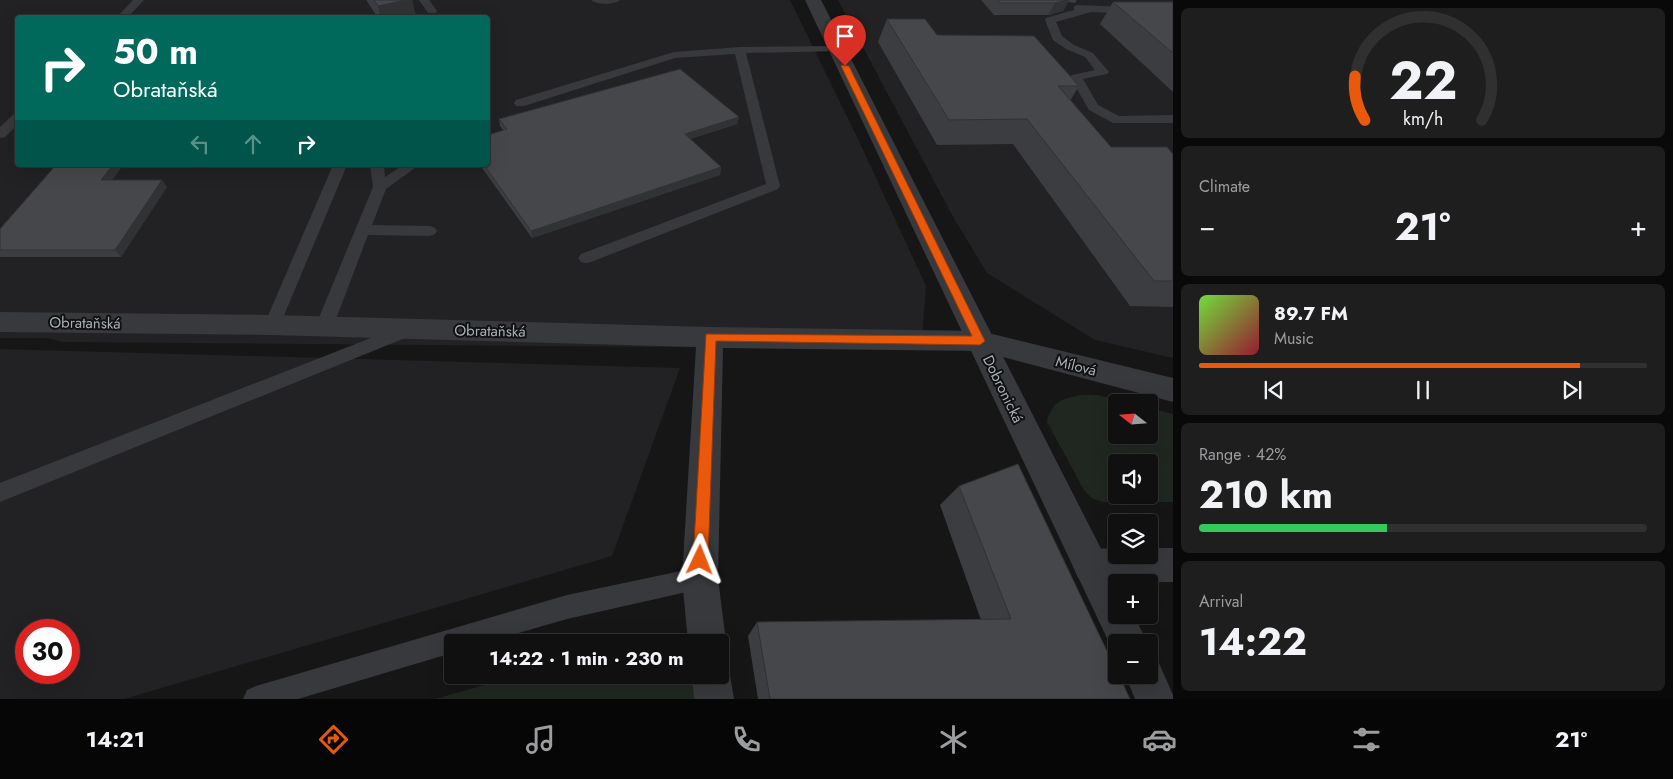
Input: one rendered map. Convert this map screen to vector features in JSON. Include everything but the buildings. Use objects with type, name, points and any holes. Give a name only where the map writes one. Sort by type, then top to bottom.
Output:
[{"type":"street","name":"Dobronická","points":[[812,0],[1124,634]]},
{"type":"street","name":"Obrataňská","points":[[0,322],[980,341]]},
{"type":"street","points":[[706,634],[700,578],[710,337]]},
{"type":"street","name":"Mílová","points":[[980,341],[1173,390]]},
{"type":"street","points":[[1090,566],[1173,565]]},
{"type":"street","points":[[712,684],[714,699]]},
{"type":"street","points":[[1148,684],[1155,699]]},
{"type":"lane","points":[[124,15],[140,0]]},
{"type":"lane","points":[[424,0],[432,11]]},
{"type":"lane","points":[[596,0],[615,0]]},
{"type":"lane","points":[[1064,6],[1089,9],[1173,12]]},
{"type":"lane","points":[[1089,9],[1050,20],[1057,38],[1070,47],[1089,55],[1103,72],[1076,77],[1093,107],[1117,120],[1173,119]]},
{"type":"lane","points":[[520,103],[674,55],[740,50],[837,49]]},
{"type":"lane","points":[[586,258],[773,186],[740,50]]},
{"type":"lane","points":[[0,134],[15,121]]},
{"type":"lane","points":[[272,326],[339,167]]},
{"type":"lane","points":[[324,327],[380,187],[377,167]]},
{"type":"lane","points":[[380,187],[409,167]]},
{"type":"lane","points":[[363,230],[430,231]]},
{"type":"lane","points":[[0,493],[409,329]]},
{"type":"lane","points":[[256,699],[567,608],[700,578]]},
{"type":"shaded area","points":[[0,0],[790,0],[858,139],[926,286],[921,349],[63,342],[46,338],[0,338]]},
{"type":"shaded area","points":[[838,0],[1173,0],[1173,358],[1095,340],[987,273],[952,215]]},
{"type":"shaded area","points":[[0,349],[680,368],[612,556],[124,699],[0,699]]},
{"type":"shaded area","points":[[1081,395],[1108,397],[1108,444],[1158,444],[1158,410],[1173,414],[1173,502],[1158,502],[1158,454],[1108,454],[1108,502],[1093,499],[1084,490],[1047,422],[1052,409],[1063,400]]},
{"type":"shaded area","points":[[488,684],[693,684],[695,699],[435,699]]},
{"type":"route","points":[[700,560],[710,337],[980,341],[845,66]]}]
